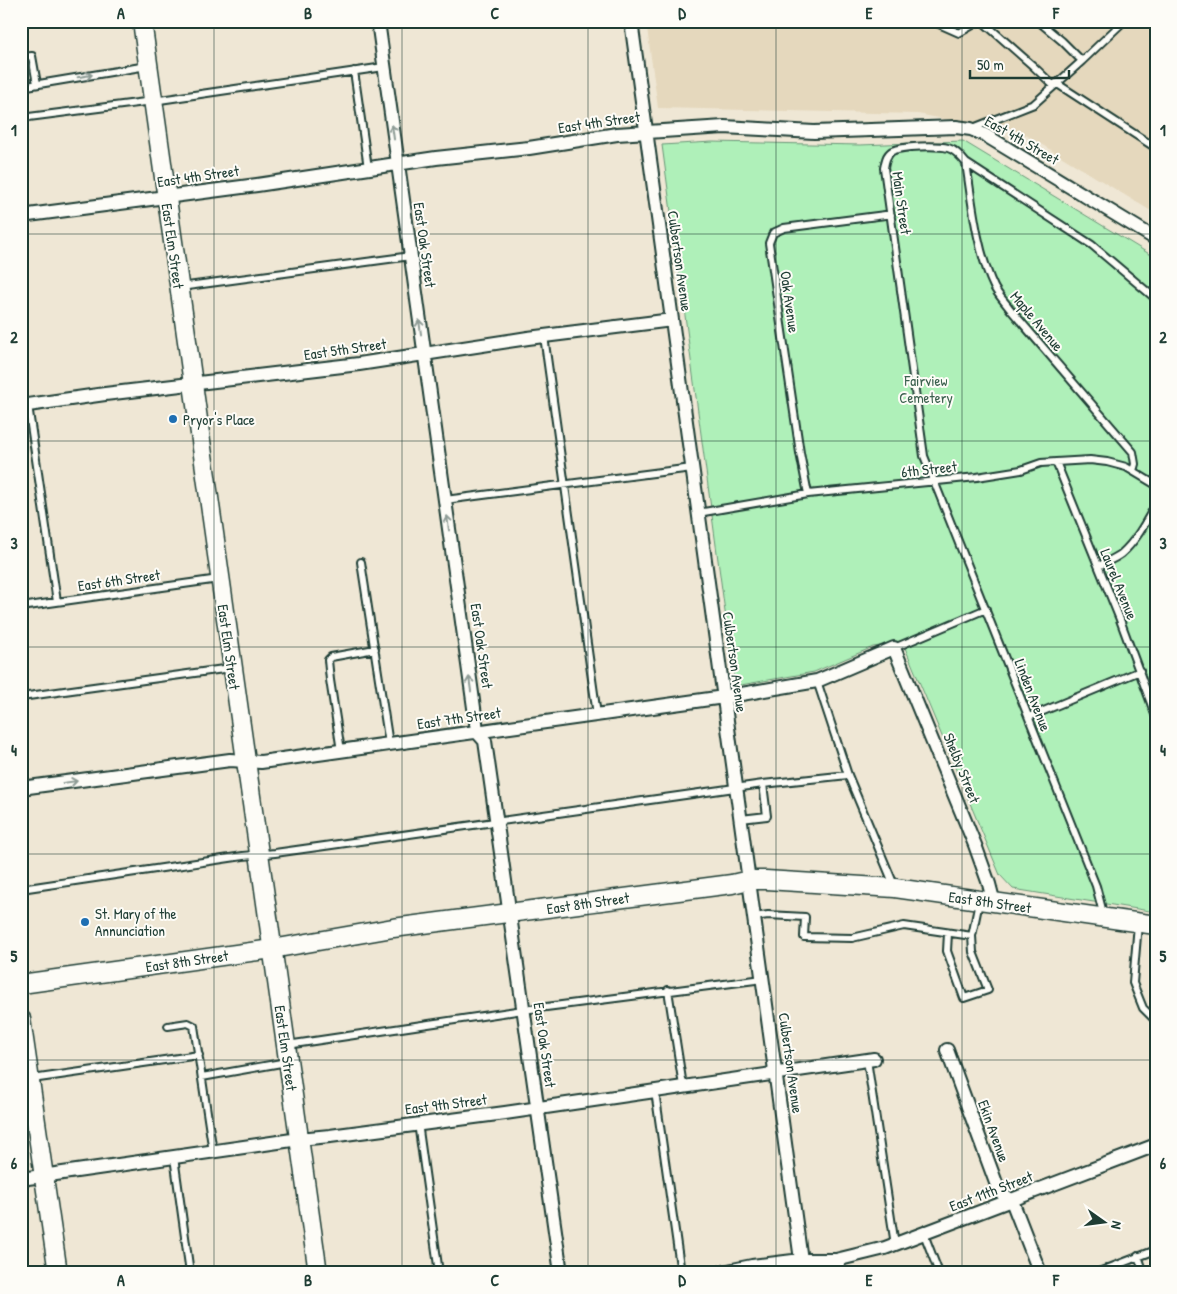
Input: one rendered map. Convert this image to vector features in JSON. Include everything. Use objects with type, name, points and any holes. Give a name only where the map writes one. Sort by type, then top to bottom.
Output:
[{"type":"main road","name":"East Elm Street","points":[[142,21],[232,668],[237,761],[259,855],[318,1273]]},
{"type":"main road","name":"East 8th Street","points":[[21,984],[272,949],[393,928],[732,884],[749,880],[895,888],[1147,924]]},
{"type":"main road","points":[[21,1019],[26,1080],[58,1273]]},
{"type":"street","name":"East Oak Street","points":[[378,21],[477,732],[485,741],[561,1273]]},
{"type":"street","name":"Culbertson Avenue","points":[[631,21],[801,1260]]},
{"type":"street","name":"East 4th Street","points":[[21,216],[436,158],[529,148],[646,131],[724,127],[814,132],[941,126],[971,129],[1015,153],[1156,239]]},
{"type":"street","name":"East 5th Street","points":[[24,405],[359,364],[544,336],[672,320]]},
{"type":"street","name":"East 7th Street","points":[[21,788],[237,761],[261,762],[724,697],[817,680],[894,648]]},
{"type":"street","name":"Shelby Street","points":[[894,648],[975,845],[989,884],[986,902]]},
{"type":"street","name":"Ekin Avenue","points":[[947,1050],[999,1191],[1012,1201],[1040,1273]]},
{"type":"street","name":"East 9th Street","points":[[21,1179],[776,1074],[871,1059]]},
{"type":"street","name":"East 11th Street","points":[[838,1266],[1156,1145]]},
{"type":"street","points":[[718,1273],[752,1266],[801,1260],[838,1266]]},
{"type":"lane","points":[[932,21],[959,33],[981,21],[1055,85],[1156,148]]},
{"type":"lane","points":[[1038,21],[1062,40],[1082,61]]},
{"type":"lane","points":[[971,129],[1034,104],[1124,21]]},
{"type":"lane","points":[[21,57],[32,56],[37,84]]},
{"type":"lane","points":[[21,87],[148,66]]},
{"type":"lane","points":[[21,118],[153,101],[384,67]]},
{"type":"lane","points":[[354,71],[368,168]]},
{"type":"lane","name":"Main Street","points":[[934,482],[924,456],[884,168],[886,158],[892,152],[908,148],[948,148],[958,153],[966,163],[1092,245],[1156,299]]},
{"type":"lane","name":"Maple Avenue","points":[[966,163],[973,212],[985,263],[995,289],[1010,309],[1134,452],[1135,464],[1133,471]]},
{"type":"lane","name":"Oak Avenue","points":[[808,494],[794,412],[769,243],[770,238],[773,233],[784,228],[891,215]]},
{"type":"lane","points":[[179,288],[411,256]]},
{"type":"lane","points":[[544,336],[597,715]]},
{"type":"lane","points":[[24,405],[57,602]]},
{"type":"lane","name":"6th Street","points":[[698,513],[808,494],[934,482],[1021,470],[1041,463],[1056,462],[1090,460],[1107,462],[1126,467],[1156,484]]},
{"type":"lane","name":"Laurel Avenue","points":[[1056,462],[1099,566],[1156,717]]},
{"type":"lane","points":[[445,500],[692,468]]},
{"type":"lane","name":"Linden Avenue","points":[[934,482],[1096,886],[1104,918]]},
{"type":"lane","points":[[1099,566],[1119,556],[1129,546],[1144,527],[1156,504]]},
{"type":"lane","points":[[361,562],[389,744]]},
{"type":"lane","name":"East 6th Street","points":[[21,607],[220,578]]},
{"type":"lane","points":[[894,648],[986,608]]},
{"type":"lane","points":[[341,751],[328,660],[331,657],[375,649]]},
{"type":"lane","points":[[21,697],[232,668]]},
{"type":"lane","points":[[1029,717],[1140,671]]},
{"type":"lane","points":[[817,680],[848,775],[895,888]]},
{"type":"lane","points":[[21,888],[736,787],[848,775]]},
{"type":"lane","points":[[741,819],[767,816],[762,784]]},
{"type":"lane","points":[[948,933],[947,951],[964,998],[988,990],[973,952],[972,936],[986,902]]},
{"type":"lane","points":[[754,918],[768,915],[805,917],[804,937],[852,938],[904,926],[972,936]]},
{"type":"lane","points":[[1147,924],[1136,935],[1133,983],[1143,1008],[1154,1019]]},
{"type":"lane","points":[[202,1077],[287,1054],[523,1010],[762,979]]},
{"type":"lane","points":[[668,990],[683,1086]]},
{"type":"lane","points":[[168,1026],[188,1023],[193,1025],[213,1152]]},
{"type":"lane","points":[[26,1080],[198,1055]]},
{"type":"lane","points":[[871,1059],[894,1245]]},
{"type":"lane","points":[[655,1090],[681,1273]]},
{"type":"lane","points":[[418,1124],[439,1273]]},
{"type":"lane","points":[[174,1157],[190,1273]]},
{"type":"lane","points":[[924,1234],[939,1273]]},
{"type":"lane","points":[[1096,1273],[1156,1250]]},
{"type":"lane","points":[[1138,1256],[1144,1273]]},
{"type":"shaded area","points":[[646,21],[1156,21],[1156,214],[1026,135],[918,114],[658,108]]},
{"type":"shaded area","points":[[836,1260],[840,1273],[718,1273]]},
{"type":"green space","name":"Fairview Cemetery","points":[[963,141],[1156,258],[1156,912],[1013,889],[1000,875],[903,643],[873,647],[814,672],[735,686],[662,145],[712,142],[860,145]]},
{"type":"place","name":"Pryor's Place","points":[[173,419]]},
{"type":"place","name":"St. Mary of the Annunciation","points":[[85,922]]}]
